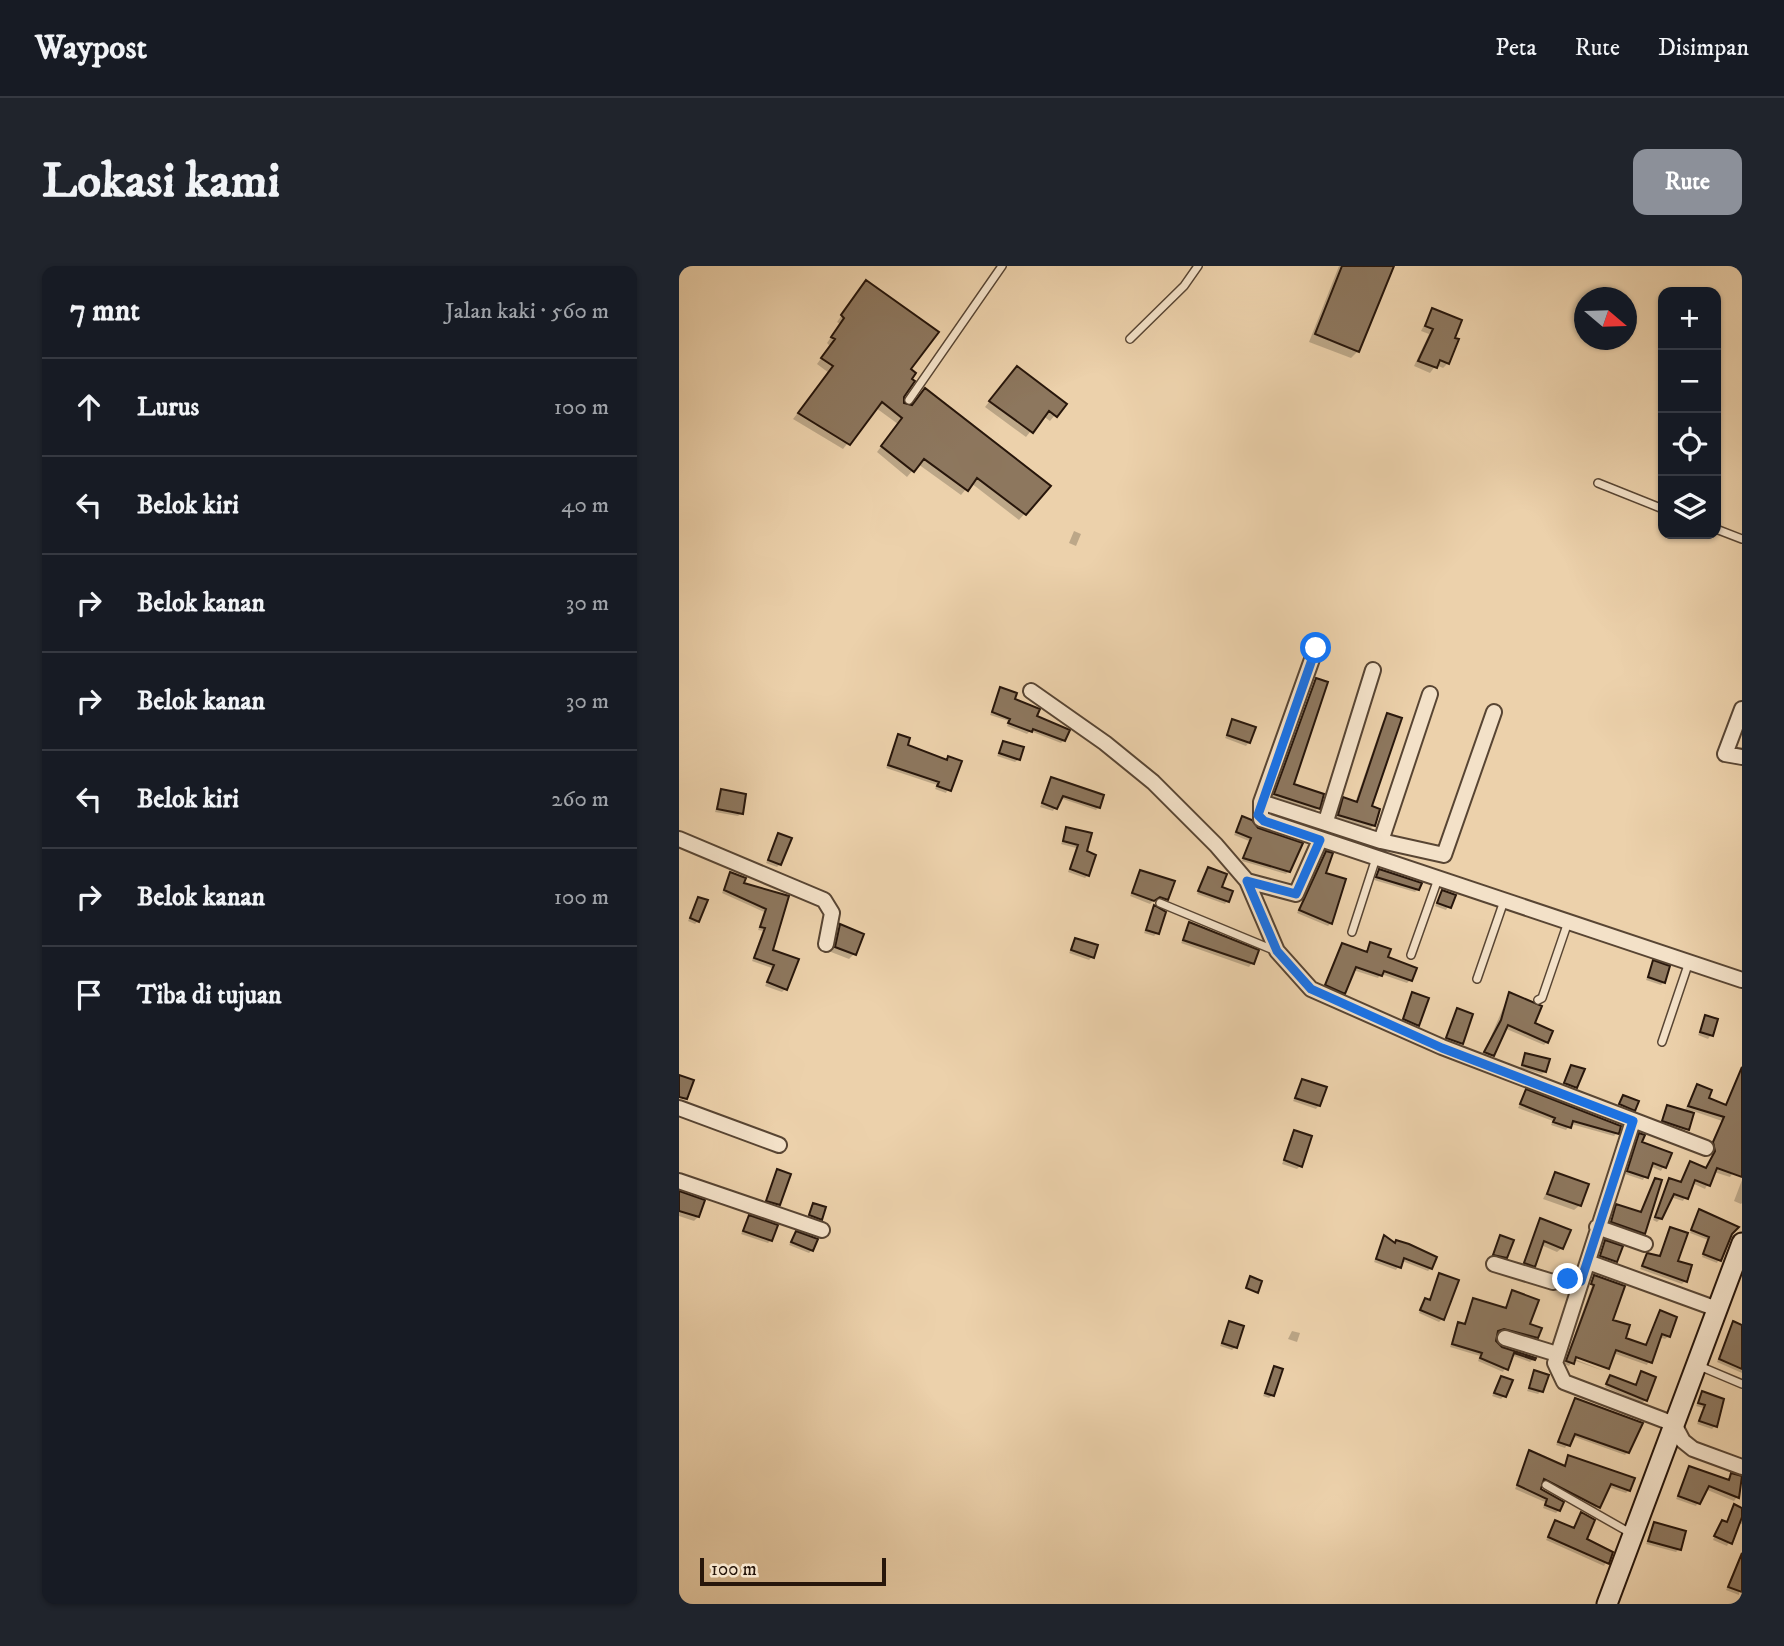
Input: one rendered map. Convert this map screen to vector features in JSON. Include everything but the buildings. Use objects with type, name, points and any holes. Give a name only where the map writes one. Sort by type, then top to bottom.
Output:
[{"type":"main road","points":[[1607,1604],[1742,1243]]},
{"type":"street","points":[[1316,648],[1261,802],[1258,815],[1264,821],[1742,980]]},
{"type":"street","points":[[1326,821],[1373,670]]},
{"type":"street","points":[[1031,691],[1105,743],[1153,782],[1247,881],[1277,951],[1311,989],[1442,1048],[1706,1148]]},
{"type":"street","points":[[1381,841],[1430,694]]},
{"type":"street","points":[[1742,709],[1725,754],[1742,757]]},
{"type":"street","points":[[1261,802],[1381,841],[1444,855],[1494,712]]},
{"type":"street","points":[[679,839],[824,900],[832,913],[826,944]]},
{"type":"street","points":[[1247,881],[1296,894],[1320,840]]},
{"type":"street","points":[[679,1108],[779,1145]]},
{"type":"street","points":[[1633,1121],[1555,1363],[1564,1382],[1674,1424],[1683,1441],[1693,1449],[1742,1467]]},
{"type":"street","points":[[679,1181],[822,1230]]},
{"type":"street","points":[[1597,1227],[1645,1244]]},
{"type":"street","points":[[1588,1262],[1717,1309]]},
{"type":"street","points":[[1494,1264],[1553,1282],[1571,1278],[1581,1281]]},
{"type":"street","points":[[1505,1338],[1557,1354]]},
{"type":"lane","points":[[909,400],[1002,266]]},
{"type":"lane","points":[[1130,339],[1184,286],[1198,266]]},
{"type":"lane","points":[[1598,483],[1658,507]]},
{"type":"lane","points":[[1721,531],[1742,539]]},
{"type":"lane","points":[[1352,932],[1376,858]]},
{"type":"lane","points":[[1411,955],[1438,879]]},
{"type":"lane","points":[[1477,979],[1504,901]]},
{"type":"lane","points":[[1160,903],[1277,951]]},
{"type":"lane","points":[[1538,1000],[1542,998],[1568,922]]},
{"type":"lane","points":[[1662,1042],[1689,962]]},
{"type":"lane","points":[[1696,1365],[1742,1384]]},
{"type":"lane","points":[[1546,1485],[1633,1535]]},
{"type":"route","points":[[1316,648],[1258,815],[1264,821],[1320,840],[1296,894],[1247,881],[1267,933],[1290,969],[1311,989],[1442,1048],[1633,1121],[1581,1281],[1568,1279]]}]
